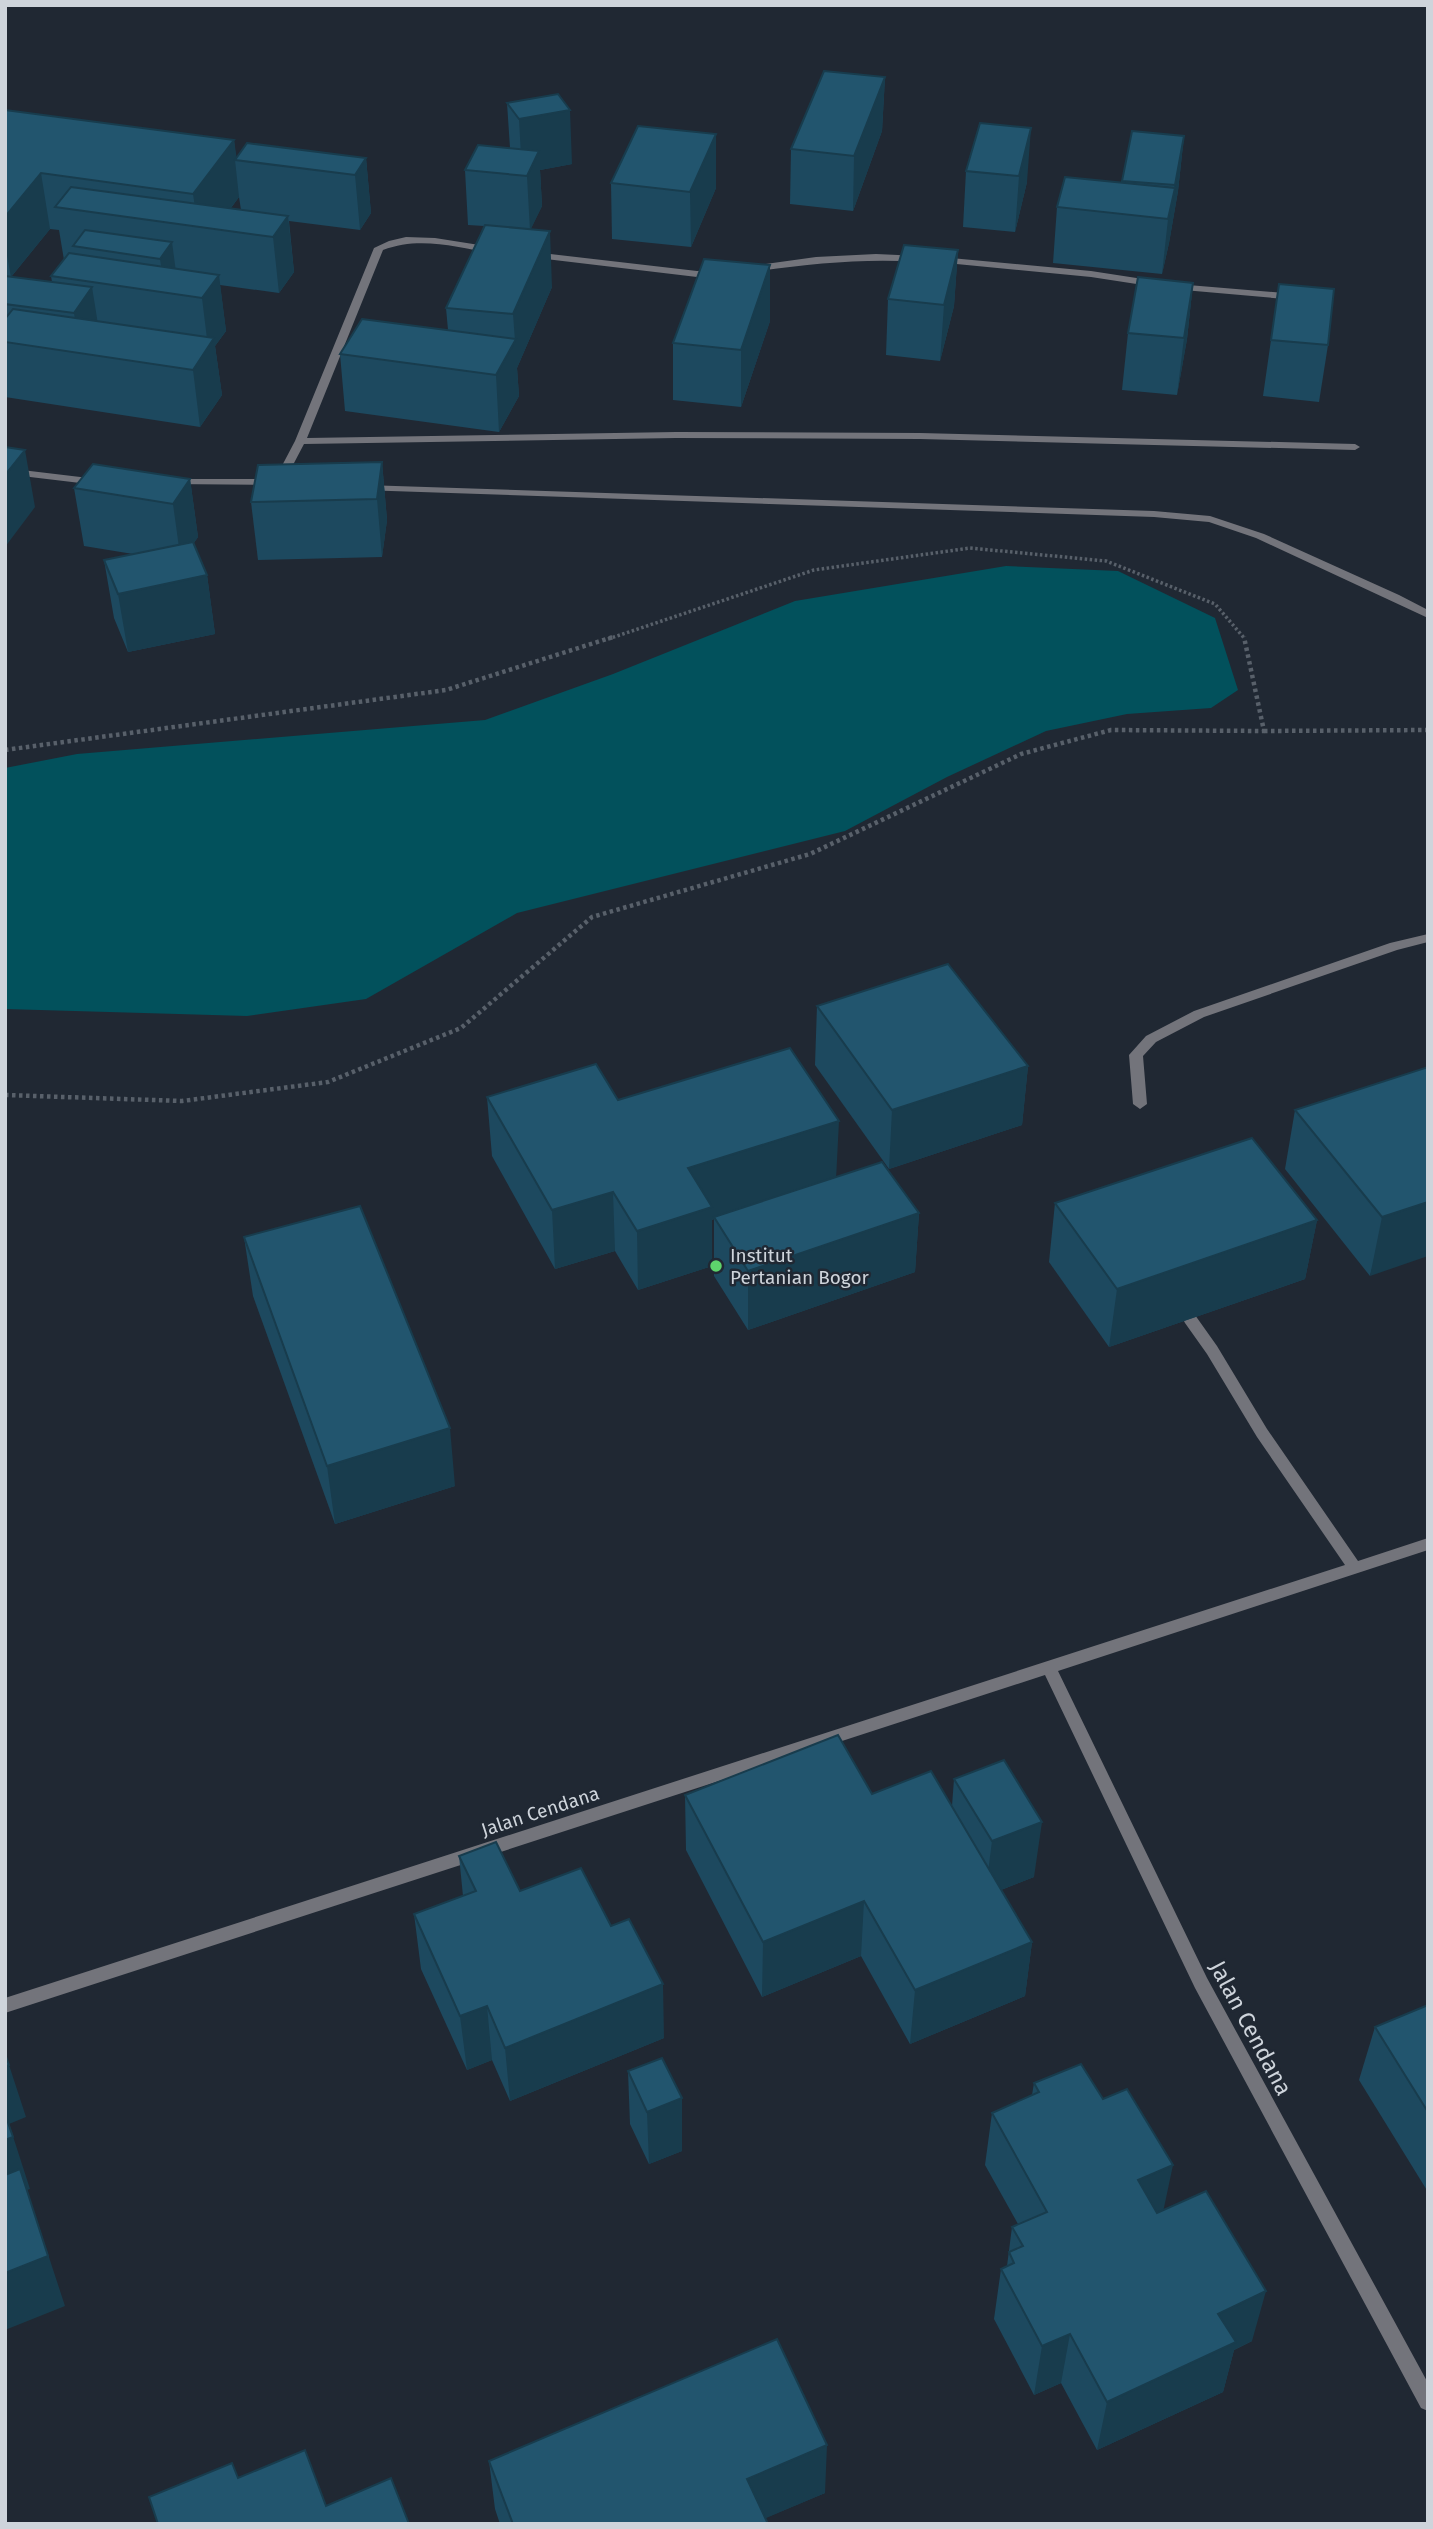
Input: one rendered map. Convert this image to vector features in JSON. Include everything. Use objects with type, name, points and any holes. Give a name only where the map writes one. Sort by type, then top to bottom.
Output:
[{"type":"lane","points":[[155,482],[285,482],[379,248],[392,241],[413,239],[508,252]]},
{"type":"lane","points":[[522,254],[697,274],[732,272]]},
{"type":"lane","points":[[745,270],[846,255],[876,254],[1091,274],[1193,289],[1311,298]]},
{"type":"lane","points":[[300,441],[703,435],[920,436],[1355,447]]},
{"type":"lane","points":[[5,471],[114,483]]},
{"type":"lane","points":[[351,488],[1140,513],[1210,520],[1260,536],[1395,597],[1428,615]]},
{"type":"lane","points":[[1140,1104],[1136,1055],[1151,1039],[1199,1014],[1394,946],[1428,938]]},
{"type":"lane","points":[[1190,1319],[1262,1433],[1355,1568]]},
{"type":"lane","name":"Jalan Cendana","points":[[5,2006],[1428,1544]]},
{"type":"lane","name":"Jalan Cendana","points":[[1048,1668],[1200,1983],[1428,2402]]},
{"type":"path","points":[[5,750],[446,690],[552,658],[814,570],[970,548],[1107,561],[1215,604],[1245,639],[1264,731]]},
{"type":"path","points":[[5,1095],[182,1101],[328,1082],[461,1028],[592,917],[810,854],[1021,754],[1111,730],[1428,730]]},
{"type":"water","points":[[1006,566],[1118,571],[1215,618],[1238,690],[1211,708],[1127,714],[1046,731],[947,777],[845,831],[517,913],[366,999],[247,1016],[5,1009],[5,768],[77,754],[485,720],[613,674],[795,601]]},
{"type":"building","points":[[824,71],[885,77],[854,156],[791,149]]},
{"type":"building","points":[[558,94],[570,110],[519,119],[507,103]]},
{"type":"building","points":[[5,110],[234,140],[193,194],[41,173],[5,217]]},
{"type":"building","points":[[980,123],[1031,128],[1019,176],[966,171]]},
{"type":"building","points":[[638,126],[716,134],[690,192],[611,183]]},
{"type":"building","points":[[1132,131],[1184,136],[1175,185],[1122,181]]},
{"type":"building","points":[[247,143],[366,158],[355,175],[235,160]]},
{"type":"building","points":[[478,145],[539,151],[527,176],[465,170]]},
{"type":"building","points":[[1065,177],[1175,188],[1168,219],[1057,207]]},
{"type":"building","points":[[71,187],[288,216],[273,237],[55,207]]},
{"type":"building","points":[[485,225],[550,231],[513,314],[446,308]]},
{"type":"building","points":[[85,230],[172,242],[160,259],[73,246]]},
{"type":"building","points":[[904,245],[958,250],[944,305],[888,299]]},
{"type":"building","points":[[69,253],[219,275],[202,298],[51,276]]},
{"type":"building","points":[[704,259],[770,265],[741,350],[673,343]]},
{"type":"building","points":[[5,276],[92,287],[74,313],[5,304]]},
{"type":"building","points":[[1138,277],[1193,283],[1184,338],[1128,333]]},
{"type":"building","points":[[1279,284],[1334,289],[1328,345],[1271,340]]},
{"type":"building","points":[[13,309],[214,338],[193,370],[5,342],[5,319]]},
{"type":"building","points":[[362,319],[516,339],[496,375],[340,354]]},
{"type":"building","points":[[5,447],[25,450],[5,475]]},
{"type":"building","points":[[382,462],[377,499],[251,502],[258,465]]},
{"type":"building","points":[[93,464],[190,479],[173,504],[74,488]]},
{"type":"building","points":[[193,542],[207,575],[118,594],[104,560]]},
{"type":"building","points":[[948,964],[1028,1066],[892,1110],[817,1006]]},
{"type":"building","points":[[790,1048],[839,1121],[688,1168],[712,1207],[637,1231],[613,1192],[552,1210],[487,1097],[596,1064],[618,1100]]},
{"type":"building","points":[[1428,1067],[1428,1202],[1382,1217],[1295,1110]]},
{"type":"building","points":[[1252,1138],[1317,1220],[1117,1289],[1055,1203]]},
{"type":"building","points":[[882,1162],[919,1213],[748,1271],[714,1217]]},
{"type":"building","points":[[360,1206],[450,1428],[327,1466],[244,1237]]},
{"type":"building","points":[[838,1735],[872,1794],[931,1771],[1032,1942],[915,1990],[864,1901],[763,1942],[685,1795]]},
{"type":"building","points":[[1004,1760],[1042,1822],[992,1841],[954,1779]]},
{"type":"building","points":[[496,1842],[520,1891],[581,1868],[611,1926],[629,1919],[663,1984],[505,2048],[487,2006],[460,2016],[414,1914],[476,1891],[459,1856]]},
{"type":"building","points":[[1428,2005],[1428,2112],[1375,2027]]},
{"type":"building","points":[[662,2058],[682,2098],[647,2112],[628,2071]]},
{"type":"building","points":[[1081,2064],[1103,2099],[1127,2089],[1173,2165],[1138,2180],[1157,2213],[1206,2191],[1266,2291],[1218,2314],[1236,2342],[1107,2402],[1070,2334],[1042,2346],[1001,2269],[1014,2263],[1009,2252],[1023,2246],[1012,2227],[1047,2212],[992,2113],[1039,2092],[1034,2083]]},
{"type":"building","points":[[5,2114],[13,2137],[5,2140]]},
{"type":"building","points":[[20,2169],[48,2256],[5,2273],[5,2175]]},
{"type":"building","points":[[777,2339],[827,2445],[747,2479],[768,2524],[513,2524],[489,2461]]},
{"type":"building","points":[[305,2450],[326,2506],[391,2478],[409,2524],[158,2524],[149,2497],[232,2463],[238,2478]]},
{"type":"place","name":"Institut Pertanian Bogor","points":[[716,1266]]}]
